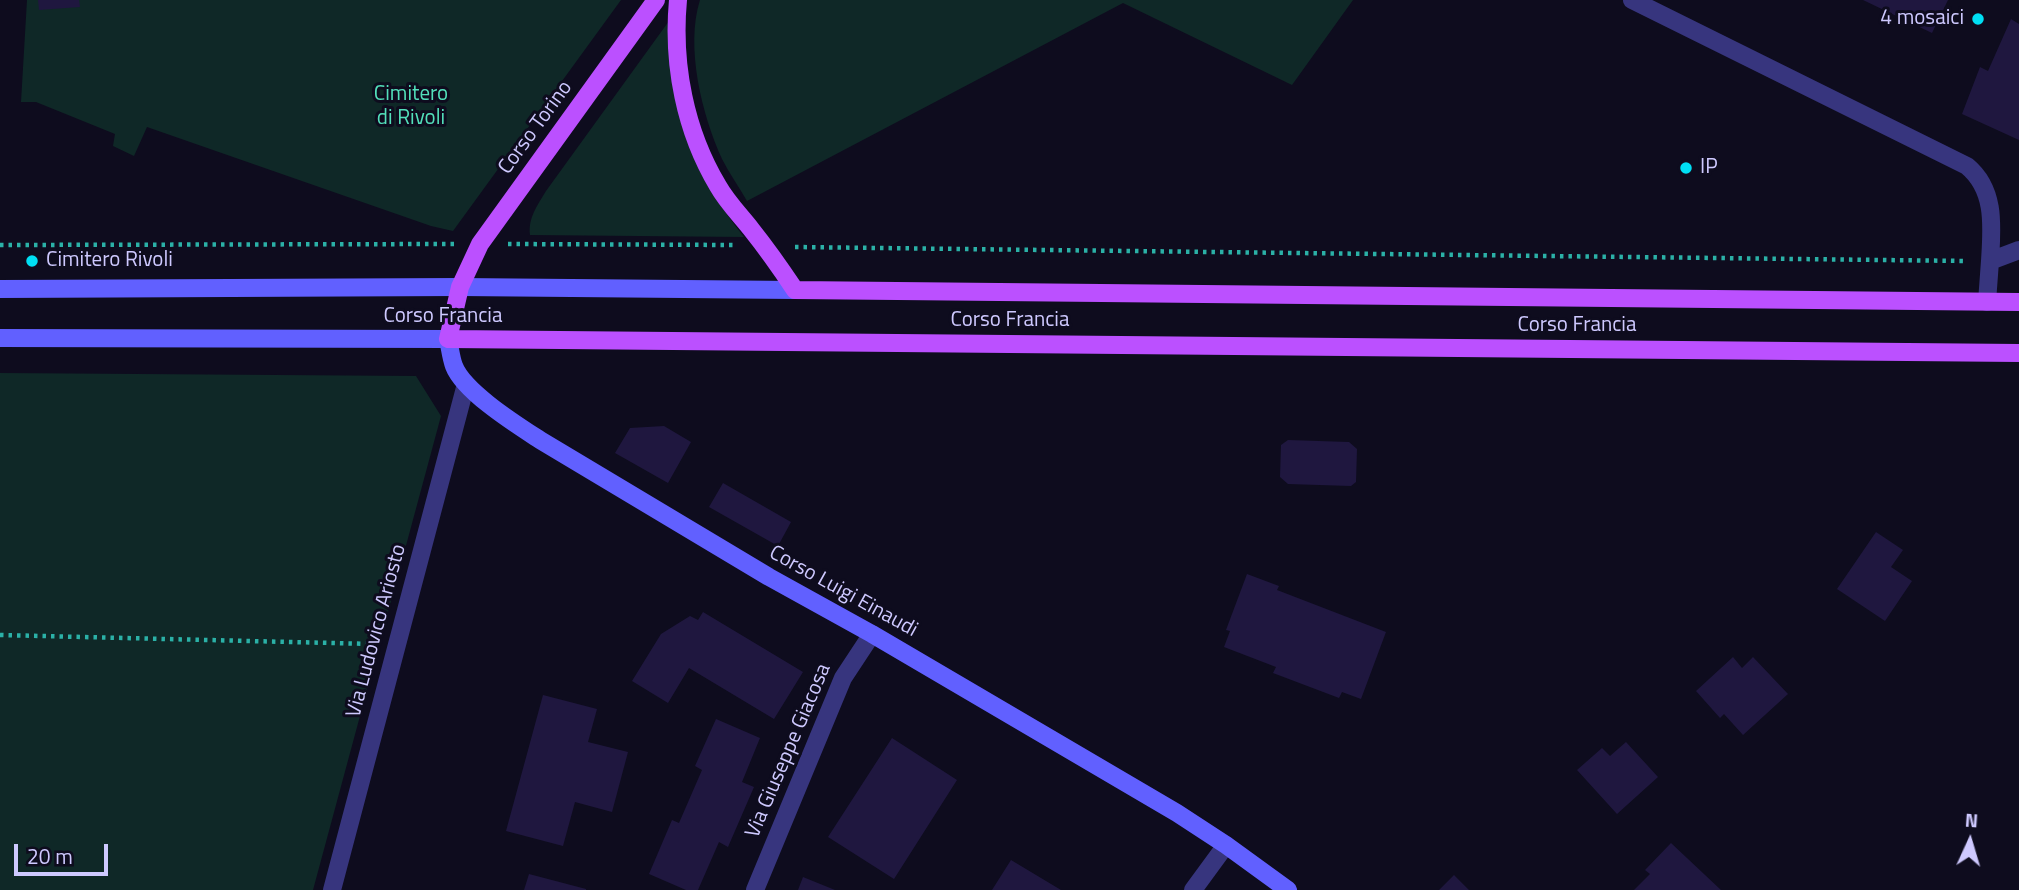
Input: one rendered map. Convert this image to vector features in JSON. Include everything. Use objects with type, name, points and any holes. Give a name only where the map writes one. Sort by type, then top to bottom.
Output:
[{"type":"main road","name":"Corso Torino","points":[[460,287],[480,244],[656,0]]},
{"type":"main road","points":[[678,0],[678,67],[686,109],[699,148],[719,188],[795,290]]},
{"type":"main road","name":"Corso Francia","points":[[0,289],[460,287],[2019,302]]},
{"type":"main road","name":"Corso Luigi Einaudi","points":[[460,287],[448,339],[454,368],[466,384],[506,418],[769,577],[872,634],[1177,813],[1287,890]]},
{"type":"main road","name":"Corso Francia","points":[[0,338],[448,339],[2019,353]]},
{"type":"street","points":[[1632,0],[1967,166],[1978,175],[1987,198],[1991,220],[1987,302]]},
{"type":"street","points":[[1990,261],[2019,250]]},
{"type":"street","name":"Via Ludovico Ariosto","points":[[332,890],[466,384]]},
{"type":"street","name":"Via Giuseppe Giacosa","points":[[755,890],[843,678],[872,634]]},
{"type":"street","points":[[1193,890],[1226,845]]},
{"type":"path","points":[[0,245],[764,246],[1990,261]]},
{"type":"path","points":[[0,635],[397,645]]},
{"type":"green space","name":"Cimitero di Rivoli","points":[[27,0],[621,0],[453,231],[431,226],[147,127],[134,156],[113,146],[115,134],[36,102],[21,102]]},
{"type":"green space","points":[[700,0],[1353,0],[1292,85],[1123,3],[747,201],[722,159],[702,102],[694,38]]},
{"type":"green space","points":[[669,21],[673,82],[686,136],[709,187],[744,237],[530,235],[536,207],[546,191]]},
{"type":"green space","points":[[0,373],[416,376],[441,416],[313,890],[0,890]]},
{"type":"building","points":[[38,0],[79,0],[80,7],[39,10]]},
{"type":"building","points":[[1863,0],[1948,0],[1932,33]]},
{"type":"building","points":[[2011,19],[2019,24],[2019,140],[1962,114],[1980,67],[1988,71]]},
{"type":"building","points":[[664,426],[691,442],[668,483],[615,453],[630,428]]},
{"type":"building","points":[[1288,440],[1349,442],[1357,449],[1356,482],[1351,486],[1288,484],[1280,477],[1281,445]]},
{"type":"building","points":[[723,483],[791,522],[778,546],[709,507]]},
{"type":"building","points":[[1876,532],[1903,550],[1891,567],[1912,581],[1885,621],[1837,589]]},
{"type":"building","points":[[1247,574],[1279,586],[1277,590],[1386,632],[1361,699],[1342,692],[1339,698],[1273,673],[1276,667],[1224,647],[1230,631],[1226,630]]},
{"type":"building","points":[[703,612],[803,672],[774,719],[689,668],[668,703],[632,681],[661,634],[690,616],[698,620]]},
{"type":"building","points":[[1733,657],[1742,668],[1753,657],[1788,694],[1743,735],[1724,714],[1720,718],[1696,691]]},
{"type":"building","points":[[543,695],[597,709],[588,742],[628,752],[612,812],[575,802],[563,846],[506,831]]},
{"type":"building","points":[[716,719],[760,738],[742,782],[754,787],[728,847],[719,842],[698,890],[686,890],[649,874],[672,820],[679,823],[702,770],[695,766]]},
{"type":"building","points":[[892,738],[957,780],[894,879],[828,837]]},
{"type":"building","points":[[1626,742],[1658,777],[1617,814],[1577,770],[1602,748],[1610,756]]},
{"type":"building","points":[[1671,843],[1721,890],[1634,890],[1650,874],[1645,870]]},
{"type":"building","points":[[1011,860],[1061,890],[992,890]]},
{"type":"building","points":[[529,874],[586,889],[586,890],[524,890]]},
{"type":"building","points":[[1454,875],[1469,890],[1439,890]]},
{"type":"building","points":[[803,877],[835,890],[798,890]]},
{"type":"place","name":"4 mosaici","points":[[1978,19]]},
{"type":"place","name":"IP","points":[[1686,168]]},
{"type":"place","name":"Cimitero Rivoli","points":[[32,261]]}]
